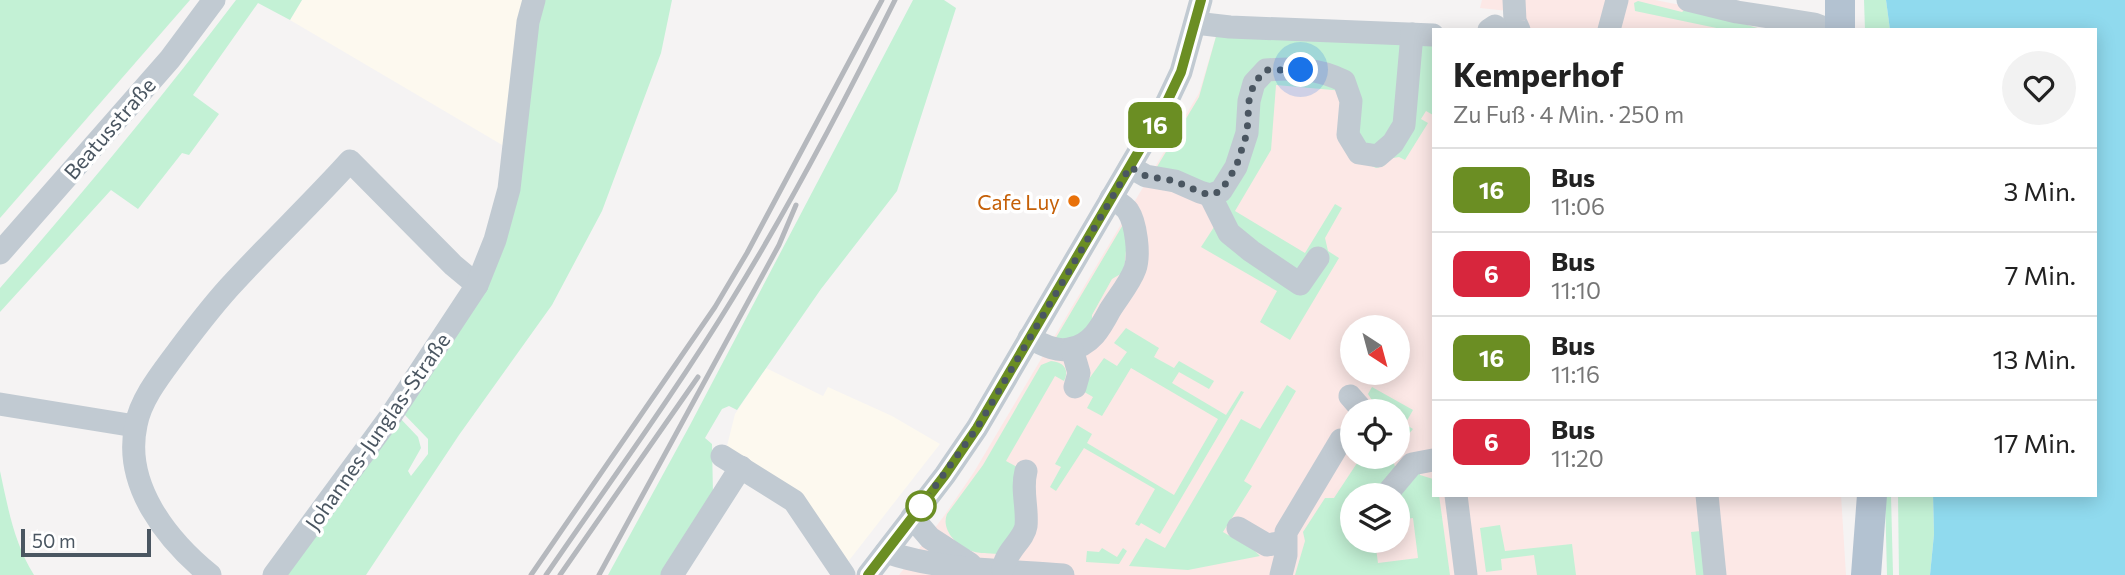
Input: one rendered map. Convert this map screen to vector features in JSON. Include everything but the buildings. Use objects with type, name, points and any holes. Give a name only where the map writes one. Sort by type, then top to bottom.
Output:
[{"type":"main road","points":[[1840,0],[1840,28]]},
{"type":"main road","points":[[1866,575],[1872,497]]},
{"type":"main road","points":[[1882,497],[1883,575]]},
{"type":"street","name":"Beatusstraße","points":[[0,253],[170,59],[214,0]]},
{"type":"street","name":"Johannes-Junglas-Straße","points":[[274,575],[390,417],[477,285],[495,240],[509,189],[528,22],[534,0]]},
{"type":"street","points":[[868,575],[977,428],[1130,167],[1176,85],[1201,0]]},
{"type":"street","points":[[1514,0],[1517,28]]},
{"type":"street","points":[[1610,28],[1617,0]]},
{"type":"street","points":[[1688,0],[1825,28]]},
{"type":"street","points":[[1737,12],[1774,28]]},
{"type":"street","points":[[1130,167],[1150,178],[1175,181],[1210,195],[1221,191],[1236,167],[1247,133],[1249,101],[1254,83],[1266,70],[1324,72],[1345,81],[1351,101],[1348,135],[1359,153],[1378,156],[1393,143],[1404,125],[1422,34],[1230,27],[1195,23]]},
{"type":"street","points":[[210,575],[170,538],[147,500],[135,457],[135,426],[158,380],[215,303],[350,161],[436,249],[477,285]]},
{"type":"street","points":[[1210,195],[1228,233],[1300,284],[1318,258]]},
{"type":"street","points":[[1029,338],[1059,350],[1072,349],[1091,339],[1136,268],[1138,245],[1130,216],[1127,209],[1111,198]]},
{"type":"street","points":[[1072,349],[1079,373],[1075,387]]},
{"type":"street","points":[[0,404],[135,426]]},
{"type":"street","points":[[1281,575],[1286,555],[1286,532],[1340,442]]},
{"type":"street","points":[[1395,483],[1415,458]]},
{"type":"street","points":[[672,575],[732,462],[798,505],[844,575]]},
{"type":"street","points":[[1003,569],[1005,558],[1026,529],[1026,471]]},
{"type":"street","points":[[1456,497],[1466,575]]},
{"type":"street","points":[[1707,497],[1715,575]]},
{"type":"street","points":[[912,517],[930,538],[974,571]]},
{"type":"street","points":[[1238,528],[1267,545],[1285,542]]},
{"type":"street","points":[[886,552],[911,560],[974,571],[1003,569],[1063,575]]},
{"type":"shaded area","points":[[302,0],[529,0],[509,149],[290,20]]},
{"type":"shaded area","points":[[1482,0],[1655,0],[1701,9],[1758,28],[1507,28],[1508,11],[1480,8]]},
{"type":"shaded area","points":[[1217,33],[1432,42],[1432,497],[1841,497],[1846,575],[899,575],[974,472],[1199,93]]},
{"type":"shaded area","points":[[766,368],[823,396],[828,387],[892,416],[940,444],[847,563],[725,454],[735,414]]},
{"type":"green space","points":[[0,0],[190,0],[0,218]]},
{"type":"green space","points":[[236,0],[302,0],[290,20],[258,3],[193,95],[219,114],[189,155],[182,153],[138,209],[111,190],[0,312],[0,288],[121,146]]},
{"type":"green space","points":[[538,0],[672,0],[661,53],[602,211],[552,305],[459,435],[366,575],[281,575],[398,416],[418,437],[421,448],[408,471],[411,476],[428,454],[428,439],[401,411],[480,294]]},
{"type":"green space","points":[[913,0],[944,0],[956,8],[897,191],[821,289],[737,410],[729,406],[722,409],[705,438],[712,444],[713,495],[664,575],[608,575],[690,425]]},
{"type":"green space","points":[[1864,0],[1886,0],[1890,28],[1865,28]]},
{"type":"green space","points":[[1638,1],[1682,12],[1688,7],[1757,28],[1716,28],[1635,11],[1634,3]]},
{"type":"green space","points":[[1217,33],[1432,42],[1432,114],[1426,111],[1421,119],[1428,123],[1405,160],[1399,157],[1388,159],[1384,166],[1376,168],[1363,162],[1344,91],[1276,85],[1271,150],[1235,211],[1305,253],[1335,204],[1342,208],[1325,238],[1328,251],[1339,258],[1290,340],[1260,322],[1277,291],[1201,247],[1214,227],[1204,200],[1146,185],[1199,97]]},
{"type":"green space","points":[[1124,223],[1127,240],[1124,272],[1112,279],[1092,315],[1092,327],[1088,334],[1054,341]]},
{"type":"green space","points":[[1126,328],[1159,348],[1154,357],[1174,368],[1179,361],[1214,381],[1209,389],[1179,372],[1172,383],[1226,415],[1241,391],[1244,392],[1160,534],[1141,523],[1139,526],[1135,524],[1155,489],[1084,448],[1056,491],[1050,487],[1061,467],[1055,464],[1077,425],[1092,434],[1087,443],[1174,495],[1218,419],[1131,368],[1102,416],[1087,408],[1093,397],[1081,390],[1104,358],[1117,366],[1127,352],[1114,343]]},
{"type":"green space","points":[[1051,361],[1064,367],[1064,381],[1055,376],[1006,461],[1021,469],[1017,524],[998,554],[969,550],[950,535],[946,525],[947,514],[983,465],[1041,365]]},
{"type":"green space","points":[[1287,385],[1296,391],[1244,481],[1252,486],[1223,532],[1260,556],[1188,570],[1129,566],[1146,538],[1165,548],[1241,419],[1260,429]]},
{"type":"green space","points":[[1372,387],[1393,399],[1371,399],[1368,394]]},
{"type":"green space","points":[[1353,469],[1396,470],[1386,483],[1344,483]]},
{"type":"green space","points":[[1419,470],[1420,475],[1432,479],[1432,497],[1439,497],[1450,575],[1295,575],[1305,541],[1303,532],[1325,498],[1334,498],[1340,489],[1340,553],[1377,553],[1378,563],[1418,558],[1413,518],[1410,518],[1408,483]]},
{"type":"green space","points":[[0,471],[17,538],[34,575],[0,575]]},
{"type":"green space","points":[[1885,497],[1891,497],[1893,575],[1887,575]]},
{"type":"green space","points":[[1898,497],[1933,497],[1934,534],[1930,575],[1899,575]]},
{"type":"green space","points":[[1500,525],[1505,551],[1572,544],[1576,575],[1537,575],[1534,555],[1501,559],[1502,570],[1486,572],[1480,528]]},
{"type":"green space","points":[[1701,531],[1707,575],[1696,575],[1691,532]]},
{"type":"green space","points":[[1102,548],[1117,557],[1123,548],[1127,551],[1119,564],[1086,562],[1087,551],[1099,552]]},
{"type":"water","points":[[1886,0],[2125,0],[2125,575],[1930,575],[1934,534],[1933,497],[2097,497],[2097,28],[1890,28]]},
{"type":"railway","points":[[531,575],[715,307],[747,253],[882,0]]},
{"type":"railway","points":[[546,575],[665,403],[733,298],[817,151],[895,0]]},
{"type":"railway","points":[[599,575],[779,245],[796,205]]},
{"type":"railway","points":[[560,575],[698,377]]},
{"type":"bus line","name":"16","points":[[868,575],[945,475],[977,428],[1171,96],[1181,72],[1201,0]]},
{"type":"place","name":"Cafe Luy","points":[[1074,201]]},
{"type":"route","points":[[921,506],[977,428],[1130,167],[1150,178],[1175,181],[1210,195],[1221,191],[1236,167],[1247,133],[1249,101],[1254,83],[1266,70],[1301,70]]}]
